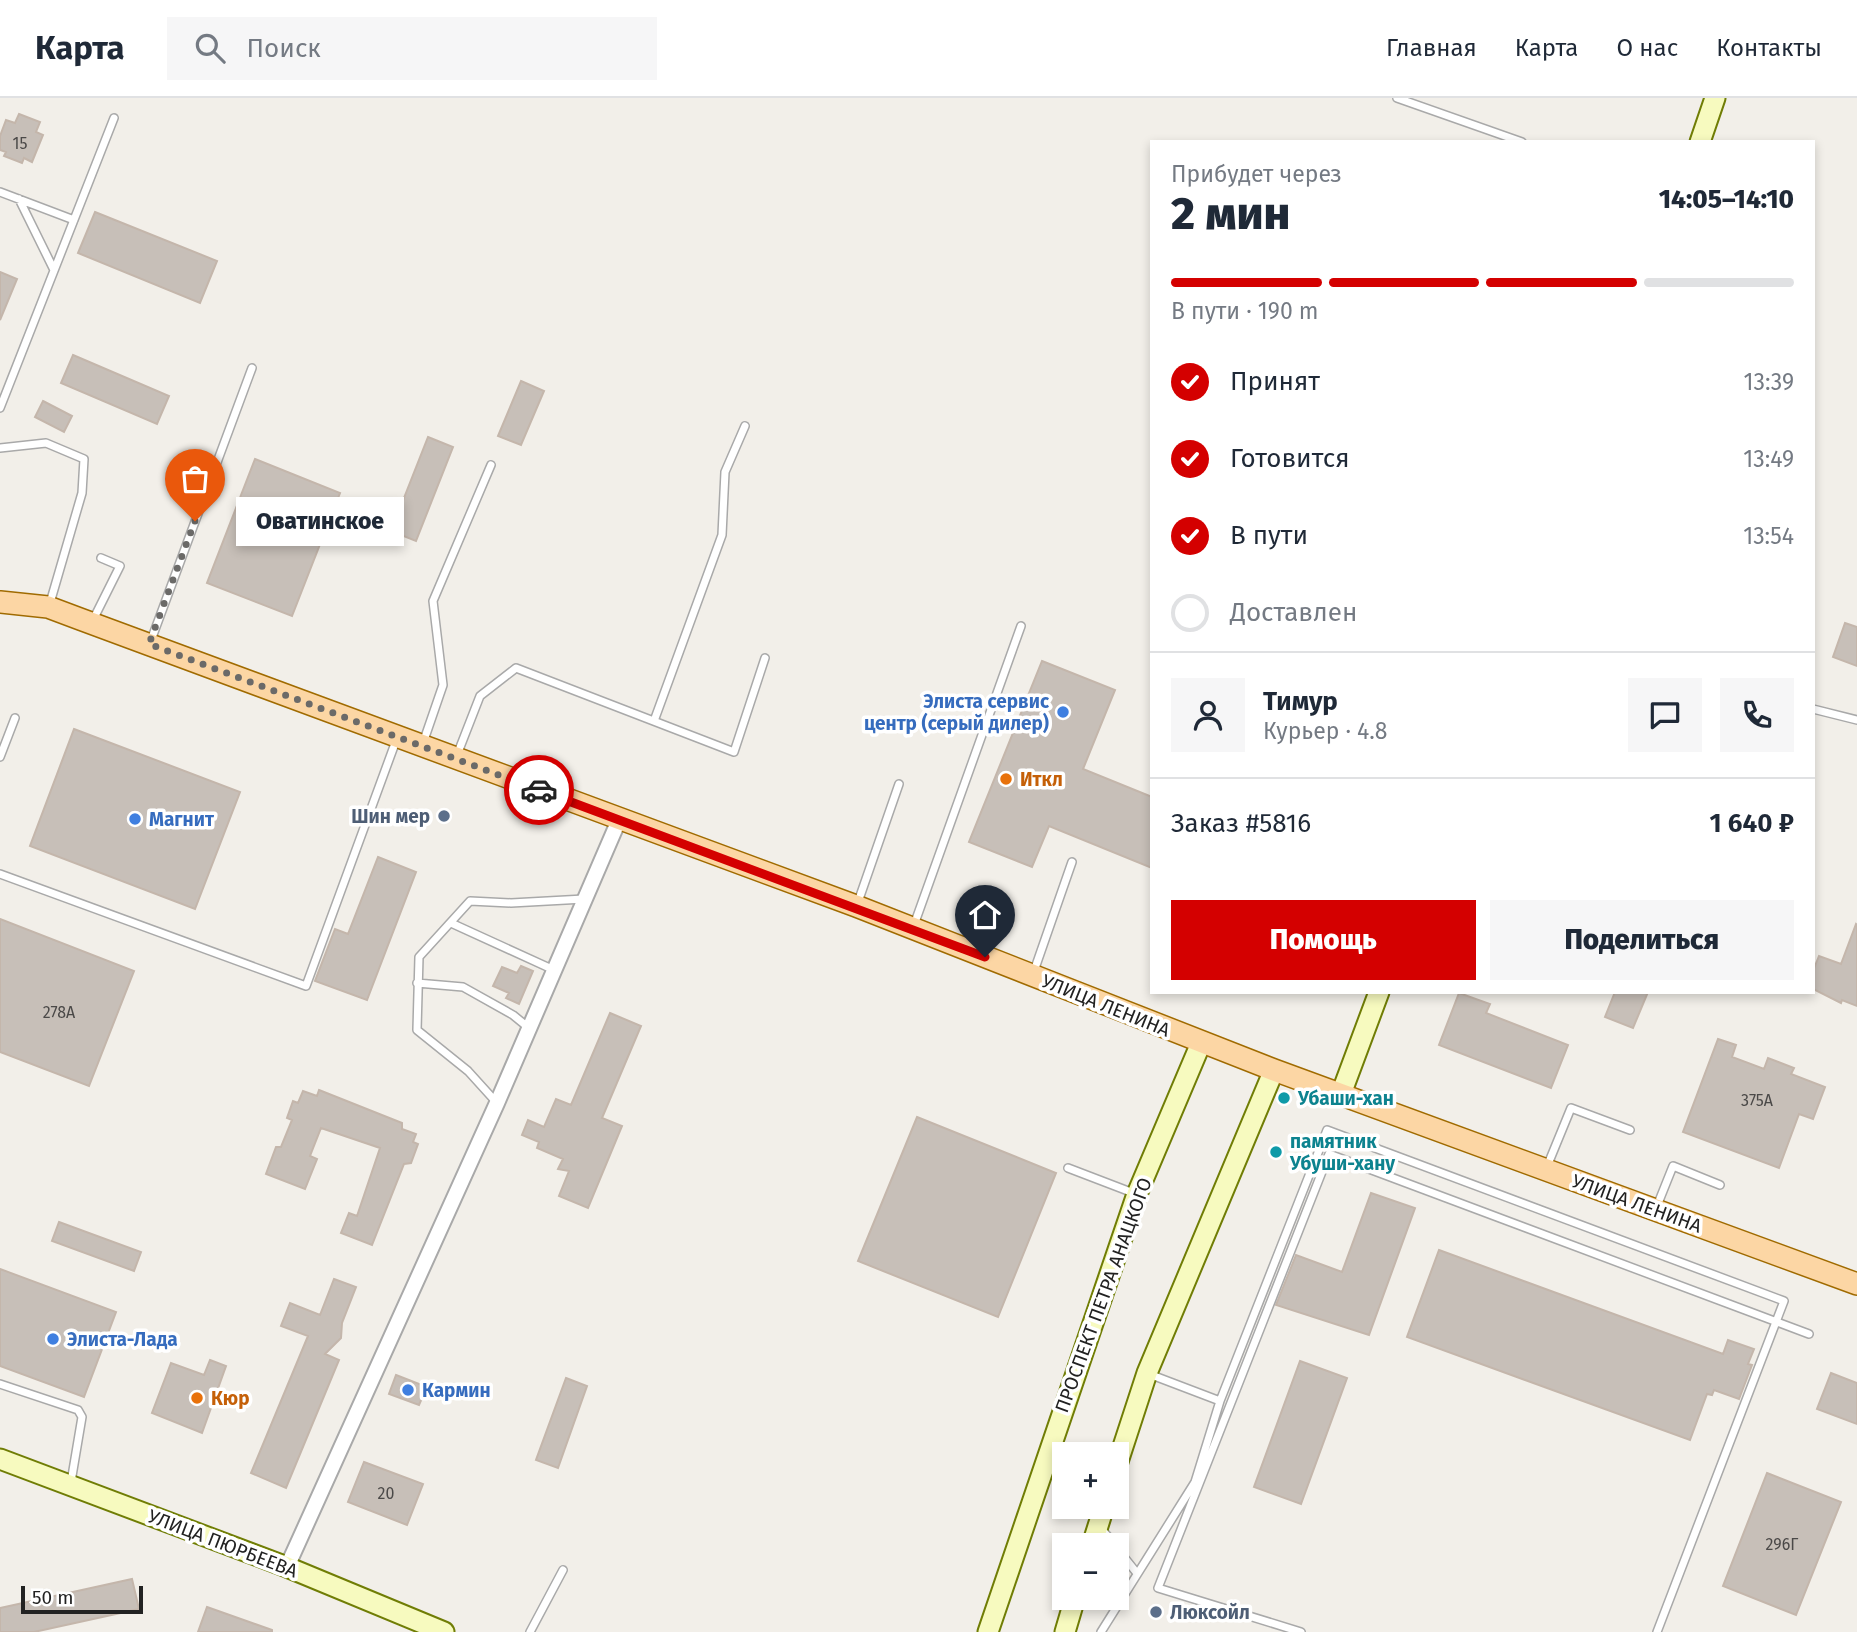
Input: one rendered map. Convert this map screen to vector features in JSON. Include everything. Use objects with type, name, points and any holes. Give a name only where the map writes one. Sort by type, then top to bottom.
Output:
[{"type":"main road","points":[[1701,140],[1715,98]]},
{"type":"main road","name":"УЛИЦА ЛЕНИНА","points":[[0,602],[48,607],[92,623],[856,906],[1201,1043],[1857,1284]]},
{"type":"main road","points":[[1341,1094],[1377,994]]},
{"type":"main road","name":"ПРОСПЕКТ ПЕТРА АНАЦКОГО","points":[[988,1632],[1138,1194],[1201,1043]]},
{"type":"main road","points":[[1124,1442],[1147,1373],[1274,1070]]},
{"type":"main road","name":"УЛИЦА ПЮРБЕЕВА","points":[[0,1459],[287,1567],[444,1632]]},
{"type":"main road","points":[[1065,1632],[1071,1610]]},
{"type":"street","points":[[287,1567],[496,1103],[619,820]]},
{"type":"lane","points":[[1397,98],[1516,140]]},
{"type":"lane","points":[[0,408],[114,118]]},
{"type":"lane","points":[[0,191],[74,220]]},
{"type":"lane","points":[[19,199],[54,270]]},
{"type":"lane","points":[[149,644],[252,368]]},
{"type":"lane","points":[[653,721],[722,535],[725,472],[746,426]]},
{"type":"lane","points":[[0,448],[46,443],[84,460],[82,493],[48,607]]},
{"type":"lane","points":[[422,747],[443,685],[433,601],[491,465]]},
{"type":"lane","points":[[92,623],[120,566],[101,558]]},
{"type":"lane","points":[[913,929],[1021,626]]},
{"type":"lane","points":[[455,759],[480,696],[516,668],[734,752],[765,658]]},
{"type":"lane","points":[[1815,710],[1857,720]]},
{"type":"lane","points":[[0,757],[15,718]]},
{"type":"lane","points":[[0,874],[306,986],[397,737]]},
{"type":"lane","points":[[856,906],[899,784]]},
{"type":"lane","points":[[1033,976],[1072,862]]},
{"type":"lane","points":[[496,1103],[468,1071],[417,1030],[419,957],[470,901],[585,899]]},
{"type":"lane","points":[[451,923],[554,970]]},
{"type":"lane","points":[[417,983],[463,987],[513,1015],[529,1028]]},
{"type":"lane","points":[[1545,1169],[1570,1108],[1630,1130]]},
{"type":"lane","points":[[1101,1632],[1136,1572],[1195,1482],[1220,1401],[1327,1130],[1784,1301],[1657,1632]]},
{"type":"lane","points":[[1301,1632],[1158,1588],[1329,1154],[1809,1334]]},
{"type":"lane","points":[[1656,1210],[1673,1166],[1720,1185]]},
{"type":"lane","points":[[1068,1168],[1138,1194]]},
{"type":"lane","points":[[1147,1373],[1220,1401]]},
{"type":"lane","points":[[0,1384],[78,1410],[82,1417],[70,1485]]},
{"type":"lane","points":[[1129,1563],[1136,1572]]},
{"type":"lane","points":[[530,1632],[563,1570]]},
{"type":"building","points":[[19,114],[40,122],[36,132],[43,135],[32,162],[24,158],[22,163],[4,156],[6,152],[0,150],[0,136],[6,120],[15,123]]},
{"type":"building","points":[[95,212],[217,261],[200,303],[78,253]]},
{"type":"building","points":[[0,272],[17,279],[0,320]]},
{"type":"building","points":[[73,355],[169,396],[157,424],[61,383]]},
{"type":"building","points":[[521,381],[544,391],[521,445],[498,436]]},
{"type":"building","points":[[43,401],[72,416],[64,432],[35,417]]},
{"type":"building","points":[[428,437],[453,447],[416,541],[391,531]]},
{"type":"building","points":[[255,459],[340,493],[292,616],[207,583]]},
{"type":"building","points":[[1845,623],[1857,627],[1857,666],[1833,657]]},
{"type":"building","points":[[1042,661],[1115,690],[1083,769],[1150,796],[1150,867],[1049,826],[1032,867],[969,842]]},
{"type":"building","name":"Магнит","points":[[74,729],[240,792],[195,909],[30,846]]},
{"type":"building","points":[[378,857],[416,872],[367,1000],[315,981],[335,929],[348,934]]},
{"type":"building","points":[[0,919],[134,971],[89,1086],[0,1052]]},
{"type":"building","points":[[1856,924],[1857,1006],[1842,1000],[1841,1003],[1815,990],[1815,966],[1819,956],[1841,964]]},
{"type":"building","points":[[521,966],[533,971],[519,1004],[506,998],[509,993],[493,986],[502,967],[517,973]]},
{"type":"building","points":[[1459,994],[1462,994],[1490,1004],[1486,1013],[1568,1045],[1551,1088],[1439,1045]]},
{"type":"building","points":[[1614,994],[1647,994],[1633,1028],[1605,1017]]},
{"type":"building","points":[[610,1013],[641,1026],[602,1118],[622,1126],[588,1208],[559,1196],[569,1171],[558,1169],[563,1159],[537,1148],[539,1142],[522,1135],[528,1120],[544,1127],[556,1099],[571,1105]]},
{"type":"building","points":[[1718,1039],[1736,1045],[1732,1057],[1764,1069],[1768,1058],[1794,1068],[1791,1074],[1825,1087],[1813,1119],[1799,1114],[1779,1168],[1683,1132]]},
{"type":"building","points":[[319,1090],[402,1123],[402,1129],[416,1134],[413,1142],[418,1144],[411,1163],[404,1164],[372,1245],[341,1233],[349,1213],[357,1216],[380,1148],[321,1128],[310,1156],[317,1159],[305,1189],[266,1174],[276,1147],[281,1147],[292,1120],[287,1118],[293,1101],[298,1103],[303,1091],[317,1096]]},
{"type":"building","points":[[917,1117],[1056,1173],[998,1317],[858,1261]]},
{"type":"building","points":[[1371,1193],[1415,1208],[1369,1335],[1276,1305],[1296,1255],[1342,1272]]},
{"type":"building","points":[[59,1222],[141,1252],[134,1271],[52,1241]]},
{"type":"building","points":[[1439,1250],[1723,1354],[1728,1340],[1754,1349],[1748,1364],[1752,1365],[1739,1399],[1714,1390],[1712,1395],[1707,1394],[1690,1440],[1407,1337]]},
{"type":"building","name":"Элиста-Лада","points":[[0,1269],[116,1312],[84,1397],[0,1366]]},
{"type":"building","points":[[334,1279],[356,1287],[342,1323],[341,1338],[325,1354],[339,1360],[286,1488],[251,1473],[308,1336],[281,1326],[290,1303],[320,1315]]},
{"type":"building","name":"Кюр","points":[[210,1360],[226,1366],[202,1433],[152,1413],[171,1363],[204,1375]]},
{"type":"building","points":[[1300,1361],[1347,1378],[1301,1504],[1254,1487]]},
{"type":"building","points":[[1831,1373],[1857,1383],[1857,1424],[1817,1409]]},
{"type":"building","name":"Кармин","points":[[396,1375],[427,1387],[419,1405],[389,1394]]},
{"type":"building","points":[[566,1378],[587,1386],[558,1468],[536,1460]]},
{"type":"building","points":[[364,1462],[423,1484],[407,1525],[348,1502]]},
{"type":"building","points":[[1767,1473],[1841,1502],[1796,1615],[1723,1586]]},
{"type":"building","points":[[132,1579],[139,1609],[34,1632],[0,1632],[0,1608]]},
{"type":"building","points":[[207,1607],[272,1630],[272,1632],[198,1632]]},
{"type":"way so far","points":[[195,521],[149,644],[539,790]]},
{"type":"place","name":"Оватинское","points":[[195,521]]},
{"type":"place","name":"Элиста сервис центр (серый дилер)","points":[[1063,712]]},
{"type":"place","name":"Иткл","points":[[1006,779]]},
{"type":"place","name":"Шин мер","points":[[444,816]]},
{"type":"place","name":"Магнит","points":[[135,819]]},
{"type":"place","name":"Убаши-хан","points":[[1284,1098]]},
{"type":"place","name":"памятник Убуши-хану","points":[[1276,1152]]},
{"type":"place","name":"Элиста-Лада","points":[[53,1339]]},
{"type":"place","name":"Кармин","points":[[408,1390]]},
{"type":"place","name":"Кюр","points":[[197,1398]]},
{"type":"place","name":"Люксойл","points":[[1156,1612]]},
{"type":"route","points":[[539,790],[856,906],[985,957]]}]
